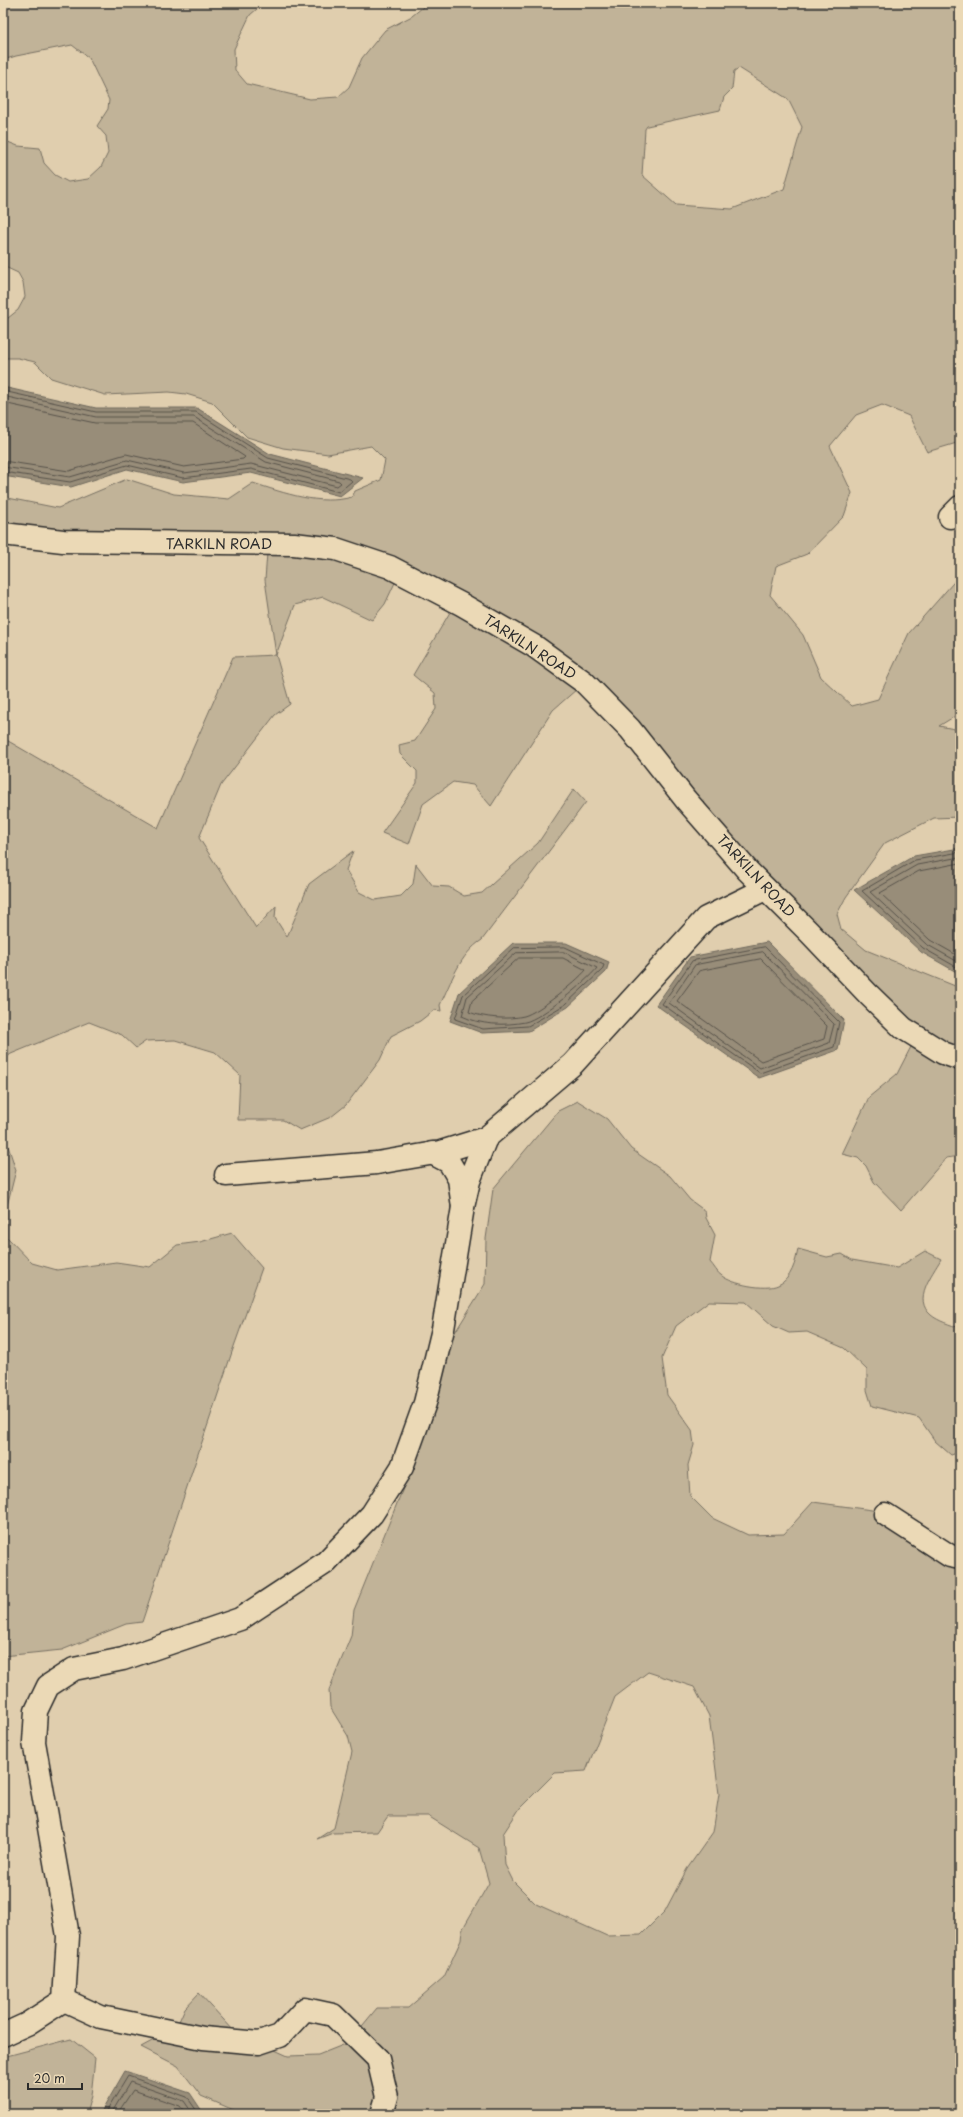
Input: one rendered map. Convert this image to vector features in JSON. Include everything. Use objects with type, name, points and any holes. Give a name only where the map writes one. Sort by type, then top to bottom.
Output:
[{"type":"street","name":"TARKILN ROAD","points":[[3,534],[63,541],[294,544],[336,548],[390,567],[461,604],[534,646],[584,682],[630,729],[686,800],[748,871],[903,1028],[943,1053],[960,1059]]},
{"type":"street","points":[[226,1174],[377,1163],[432,1154],[486,1138],[573,1064],[706,918],[765,889]]},
{"type":"street","points":[[64,2000],[68,1936],[34,1742],[36,1711],[48,1686],[74,1669],[122,1659],[240,1619],[325,1563],[372,1514],[402,1467],[425,1402],[443,1329],[463,1208],[469,1181],[486,1138]]},
{"type":"street","points":[[432,1154],[449,1162],[459,1179],[463,1208]]},
{"type":"street","points":[[885,1514],[950,1556],[960,1558]]},
{"type":"street","points":[[3,2035],[27,2024],[64,2000]]},
{"type":"street","points":[[64,2000],[101,2017],[203,2038],[259,2043],[280,2036],[305,2009],[333,2015],[378,2059],[387,2098],[382,2114]]},
{"type":"shaded area","points":[[3,3],[264,3],[250,15],[234,49],[235,70],[247,84],[310,99],[338,97],[349,87],[362,58],[385,30],[412,16],[428,3],[945,3],[960,7],[960,442],[927,452],[909,416],[882,405],[856,415],[830,446],[852,493],[844,516],[807,554],[776,566],[770,595],[803,635],[821,677],[852,706],[878,699],[909,633],[960,575],[960,713],[939,726],[960,730],[960,817],[934,818],[885,843],[846,897],[837,914],[841,929],[866,950],[960,988],[960,1156],[946,1158],[901,1210],[874,1182],[866,1166],[858,1158],[842,1154],[869,1097],[897,1074],[916,1037],[585,682],[553,710],[491,806],[473,785],[453,782],[423,804],[409,844],[382,833],[417,783],[417,771],[400,754],[399,745],[415,741],[436,709],[435,693],[413,675],[456,602],[400,572],[385,604],[372,620],[323,597],[295,605],[276,655],[265,580],[267,553],[3,535],[3,497],[58,508],[127,479],[174,494],[229,499],[253,483],[302,497],[327,500],[340,499],[352,497],[355,491],[381,480],[385,460],[371,446],[328,454],[283,448],[247,437],[212,402],[186,394],[169,392],[105,395],[51,378],[35,362],[18,358],[3,358],[3,322],[18,310],[25,297],[23,282],[18,273],[3,266],[3,140],[18,146],[40,148],[44,163],[55,175],[68,182],[88,179],[101,167],[108,153],[106,136],[97,126],[108,109],[109,100],[89,58],[72,45],[3,60]],"holes":[[[739,68],[788,99],[802,127],[784,189],[732,209],[676,205],[642,175],[645,129],[647,126],[720,110],[724,97],[732,89],[734,71]]]},
{"type":"shaded area","points":[[276,655],[290,704],[275,715],[221,785],[199,838],[256,928],[276,906],[275,918],[287,937],[309,884],[353,851],[346,870],[359,892],[375,900],[401,896],[413,884],[416,864],[433,886],[449,887],[464,896],[482,893],[538,843],[574,789],[586,802],[482,940],[474,946],[462,961],[452,978],[440,1005],[441,1011],[434,1010],[420,1021],[391,1036],[380,1060],[346,1105],[331,1117],[300,1130],[283,1120],[238,1120],[240,1075],[215,1052],[175,1040],[146,1041],[136,1048],[122,1035],[89,1022],[11,1054],[3,1060],[3,738],[158,828],[233,657]]},
{"type":"shaded area","points":[[578,1101],[607,1119],[631,1149],[670,1176],[690,1200],[705,1211],[706,1218],[715,1235],[710,1262],[720,1275],[733,1282],[757,1287],[772,1287],[783,1283],[790,1275],[798,1249],[827,1257],[842,1254],[852,1260],[897,1268],[925,1251],[941,1259],[923,1294],[923,1302],[931,1315],[945,1323],[960,1328],[960,1452],[951,1455],[935,1441],[919,1418],[872,1406],[867,1390],[867,1370],[844,1348],[807,1332],[789,1333],[773,1326],[746,1302],[709,1301],[676,1326],[662,1358],[667,1395],[692,1430],[694,1445],[688,1465],[690,1496],[712,1518],[748,1535],[784,1534],[813,1502],[879,1511],[960,1561],[960,2114],[243,2114],[201,2096],[178,2066],[141,2047],[176,2028],[185,2008],[199,1993],[235,2032],[288,2056],[318,2055],[348,2043],[377,2008],[408,2008],[444,1977],[461,1940],[462,1930],[489,1883],[479,1848],[428,1816],[388,1816],[377,1832],[333,1833],[317,1839],[334,1828],[352,1752],[348,1736],[330,1707],[329,1690],[351,1636],[354,1610],[433,1414],[441,1363],[454,1334],[485,1284],[486,1239],[493,1189],[558,1111]],"holes":[[[648,1672],[694,1687],[709,1716],[719,1794],[713,1832],[687,1869],[665,1911],[641,1935],[607,1936],[536,1904],[513,1881],[505,1865],[503,1834],[520,1808],[555,1773],[586,1771],[615,1697]]]},
{"type":"shaded area","points":[[3,1142],[7,1143],[16,1170],[7,1206],[7,1237],[32,1263],[57,1270],[116,1262],[150,1267],[177,1245],[200,1242],[232,1233],[262,1268],[232,1352],[142,1622],[126,1624],[62,1650],[3,1656]]},
{"type":"shaded area","points":[[71,2039],[95,2058],[91,2096],[86,2114],[3,2114],[3,2057]]},
{"type":"water","points":[[3,387],[96,408],[197,408],[270,454],[363,478],[340,496],[251,473],[183,482],[127,469],[71,487],[3,476]]},
{"type":"water","points":[[960,848],[960,974],[921,952],[854,890],[914,856]]},
{"type":"water","points":[[767,942],[844,1020],[838,1050],[759,1078],[656,1005],[690,957]]},
{"type":"water","points":[[513,943],[566,943],[609,962],[606,972],[568,1007],[529,1031],[482,1033],[450,1021],[459,993]]},
{"type":"water","points":[[125,2071],[190,2093],[204,2114],[100,2114]]}]
